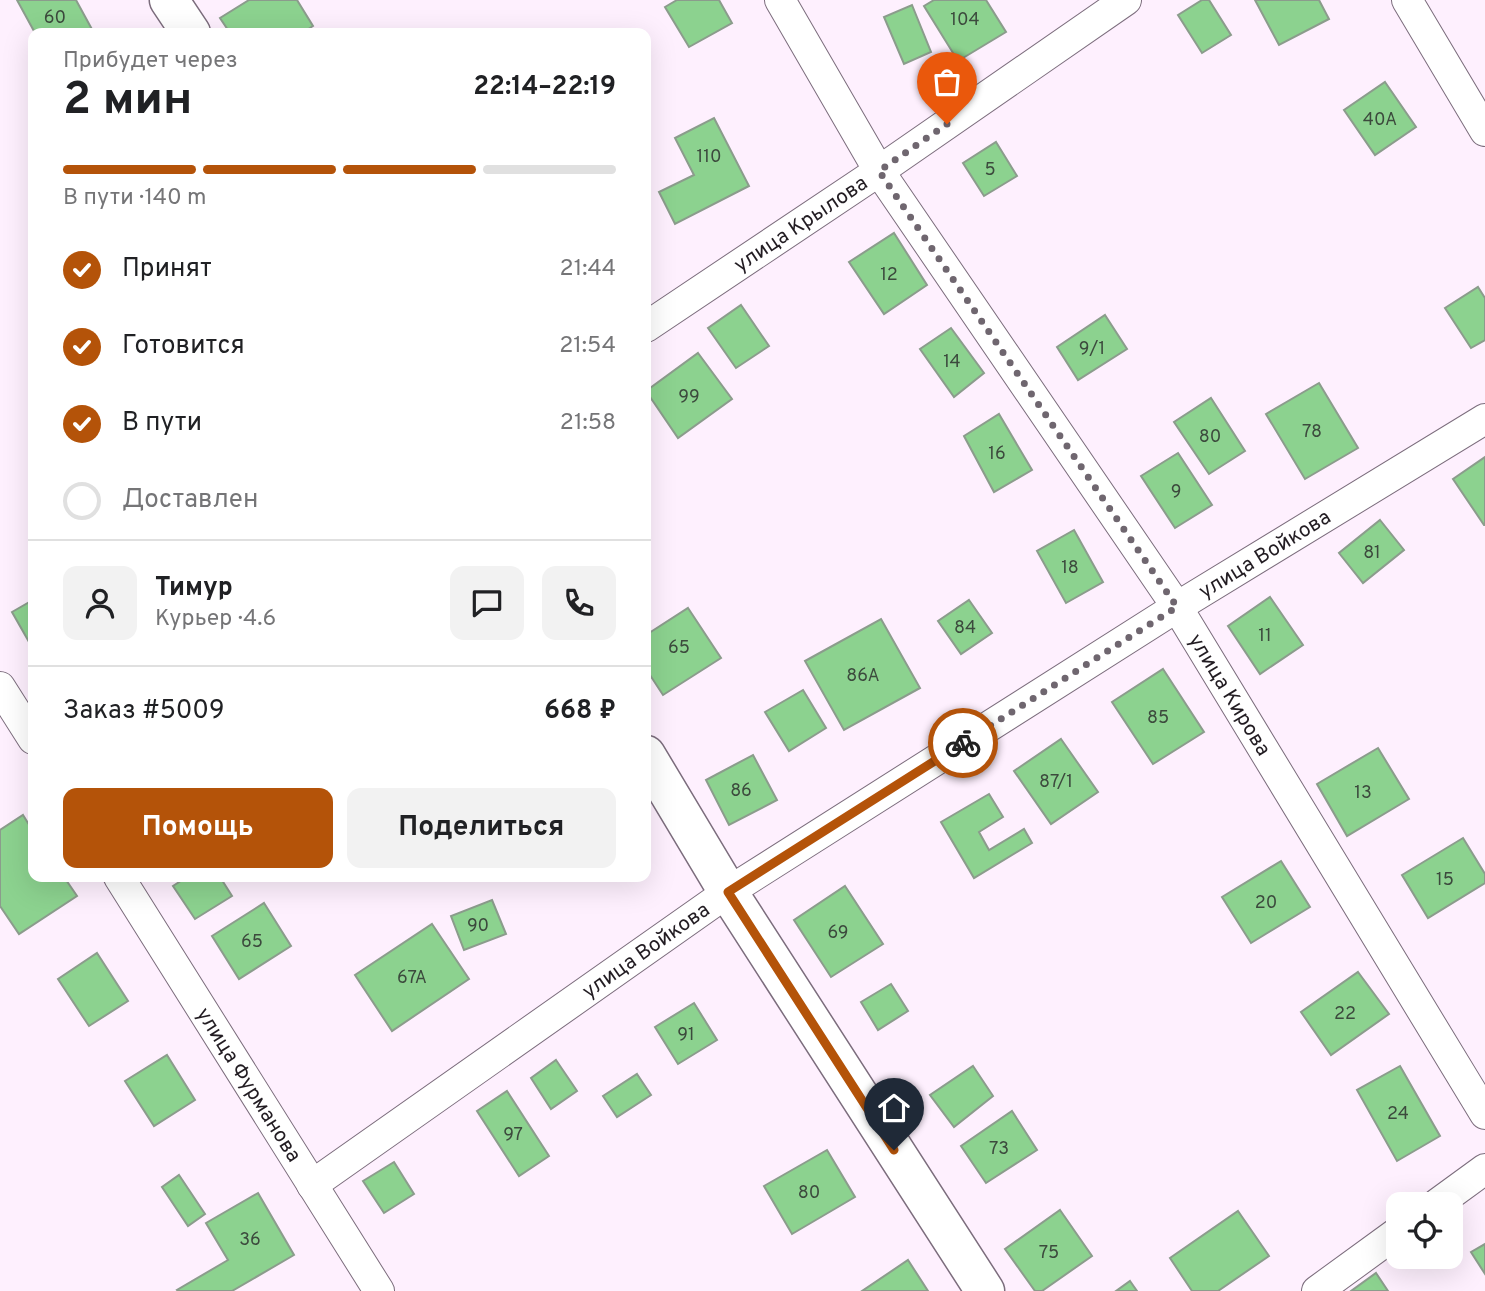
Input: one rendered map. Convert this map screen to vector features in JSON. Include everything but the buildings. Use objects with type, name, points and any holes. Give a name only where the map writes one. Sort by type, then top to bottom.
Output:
[{"type":"main road","points":[[169,0],[188,28]]},
{"type":"main road","points":[[651,763],[728,892],[985,1291]]},
{"type":"street","name":"улица Кирова","points":[[780,0],[879,171],[1177,607],[1485,1114]]},
{"type":"street","name":"улица Крылова","points":[[651,324],[879,171],[1126,0]]},
{"type":"street","points":[[1407,0],[1480,110]]},
{"type":"street","name":"улица Войкова","points":[[312,1185],[728,892],[1177,607],[1485,419]]},
{"type":"street","points":[[0,687],[22,728]]},
{"type":"street","name":"улица Фурманова","points":[[122,882],[379,1291]]},
{"type":"street","points":[[1453,1192],[1485,1169]]},
{"type":"street","points":[[1317,1291],[1386,1241]]},
{"type":"way so far","points":[[947,124],[879,171],[1177,607],[963,743]]},
{"type":"route","points":[[894,1150],[728,892],[963,743]]}]
